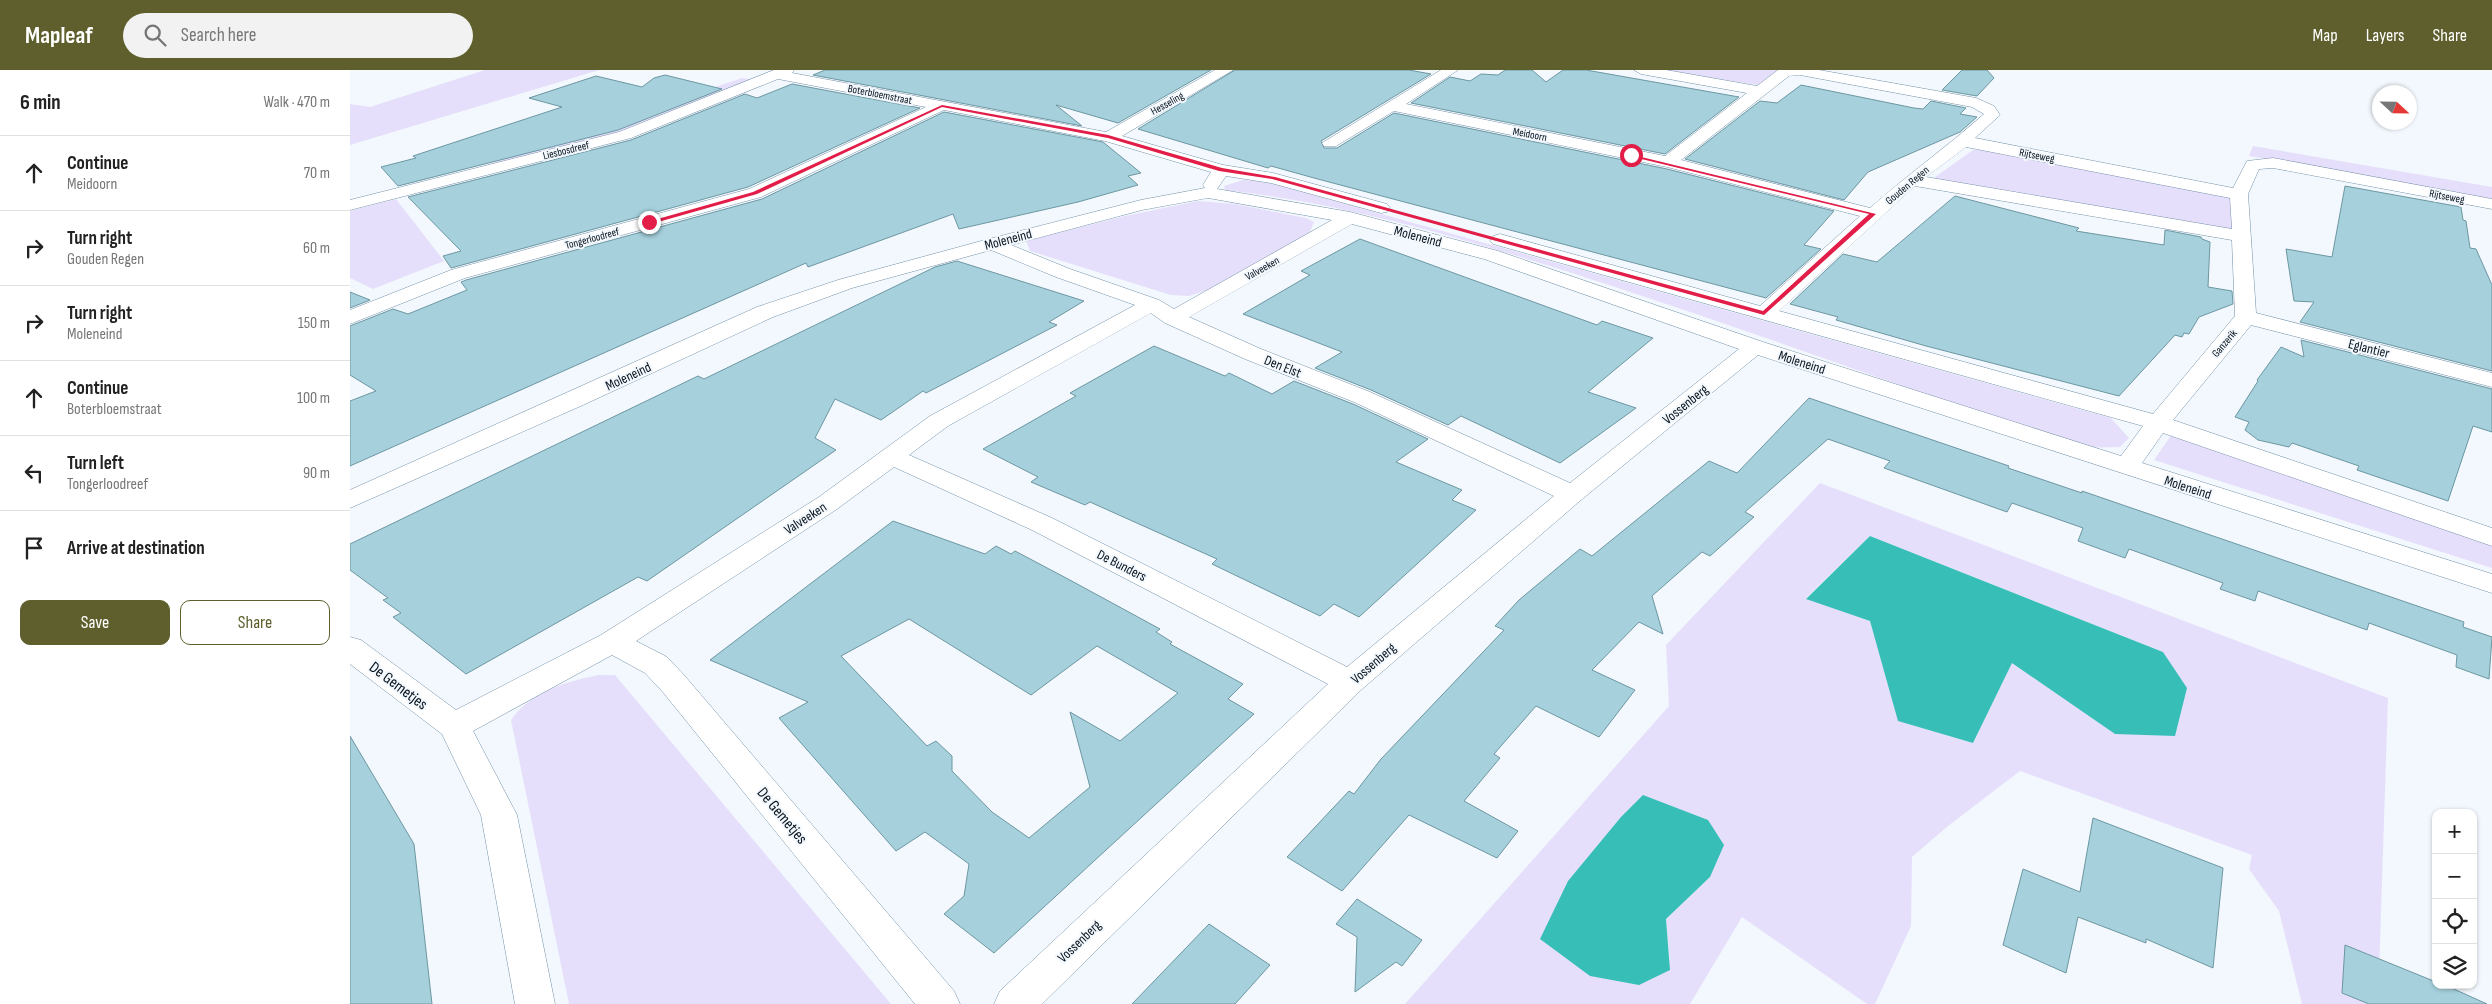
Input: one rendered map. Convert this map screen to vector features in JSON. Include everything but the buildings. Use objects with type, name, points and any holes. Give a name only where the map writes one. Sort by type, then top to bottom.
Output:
[{"type":"street","name":"Hesseling","points":[[1108,136],[1226,70]]},
{"type":"street","points":[[1330,142],[1452,70]]},
{"type":"street","points":[[1641,70],[1760,91]]},
{"type":"street","points":[[1668,162],[1785,72],[1800,71],[1976,103],[1989,109],[1992,115],[1963,141]]},
{"type":"street","name":"Boterbloemstraat","points":[[782,72],[942,106],[1108,136],[1221,170]]},
{"type":"street","name":"Liesbosdreef","points":[[350,206],[625,135],[782,72]]},
{"type":"street","name":"Tongerloodreef","points":[[350,318],[458,274],[755,193],[942,106]]},
{"type":"street","name":"Meidoorn","points":[[1393,106],[1668,162],[1873,214]]},
{"type":"street","name":"Gouden Regen","points":[[1764,313],[1911,180],[1963,141]]},
{"type":"street","name":"Rijtseweg","points":[[1963,141],[2239,194],[2253,165],[2272,163],[2492,204]]},
{"type":"street","points":[[1208,192],[1221,170]]},
{"type":"street","name":"Moleneind","points":[[1221,170],[1273,178],[2158,423],[2492,537]]},
{"type":"street","points":[[1911,180],[2242,236]]},
{"type":"street","name":"Moleneind","points":[[350,500],[575,400],[764,312],[845,284],[992,244],[1141,205],[1208,192],[1350,218],[1491,255],[1755,347],[2492,584]]},
{"type":"street","name":"Ganzerik","points":[[2126,467],[2158,423],[2246,317],[2239,194]]},
{"type":"street","name":"Valveeken","points":[[454,726],[612,642],[828,503],[939,421],[1350,218]]},
{"type":"street","name":"Den Elst","points":[[992,244],[1163,311],[1253,354],[1362,397],[1572,494]]},
{"type":"street","name":"Eglantier","points":[[2246,317],[2492,380]]},
{"type":"street","name":"Vossenberg","points":[[1014,1004],[1350,682],[1572,494],[1755,347]]},
{"type":"street","name":"De Bunders","points":[[890,456],[1042,524],[1350,682]]},
{"type":"street","name":"De Gemetjes","points":[[612,642],[656,665],[673,683],[940,1004]]},
{"type":"street","name":"De Gemetjes","points":[[350,648],[454,726],[499,815],[535,1004]]},
{"type":"shaded area","points":[[485,70],[599,70],[350,145],[350,104],[370,107]]},
{"type":"shaded area","points":[[1663,70],[1786,70],[1764,86]]},
{"type":"shaded area","points":[[742,78],[756,80],[603,139],[466,172]]},
{"type":"shaded area","points":[[2253,146],[2492,187],[2492,199],[2249,156]]},
{"type":"shaded area","points":[[1986,149],[2229,197],[2235,232],[1931,180],[1973,150]]},
{"type":"shaded area","points":[[1243,180],[1267,182],[2111,418],[2129,438],[2120,447],[2076,448],[1731,326],[1471,242],[1374,216],[1275,197],[1225,190],[1224,186]]},
{"type":"shaded area","points":[[396,199],[444,261],[373,289],[350,278],[350,211]]},
{"type":"shaded area","points":[[1198,201],[1235,204],[1306,218],[1314,222],[1310,232],[1299,241],[1208,290],[1189,296],[1171,295],[1030,251],[1026,241],[1125,216]]},
{"type":"shaded area","points":[[2172,434],[2492,545],[2492,568],[2154,460]]},
{"type":"shaded area","points":[[1820,483],[2388,698],[2378,1004],[2302,1004],[2279,911],[2249,869],[2252,855],[2020,771],[1948,826],[1912,857],[1911,926],[1875,1004],[1867,1004],[1742,917],[1690,1004],[1405,1004],[1669,706],[1666,645]],"holes":[[[1870,536],[2163,652],[2115,734],[2012,662],[1973,743],[1899,721],[1870,621],[1806,598]],[[1643,795],[1710,877],[1666,919],[1670,964]]]},
{"type":"shaded area","points":[[599,675],[615,675],[891,1004],[569,1004],[511,720],[528,702],[550,689],[562,684]]},
{"type":"water","points":[[1870,536],[2163,652],[2187,688],[2175,736],[2115,734],[2012,663],[1973,743],[1898,721],[1870,621],[1806,599]]},
{"type":"water","points":[[1643,795],[1708,820],[1724,845],[1710,877],[1666,919],[1670,970],[1639,985],[1590,976],[1540,939],[1568,881],[1621,817]]},
{"type":"route","points":[[649,222],[755,193],[942,106],[1108,136],[1221,170],[1273,178],[1764,313],[1873,214],[1668,162],[1631,155]]}]
